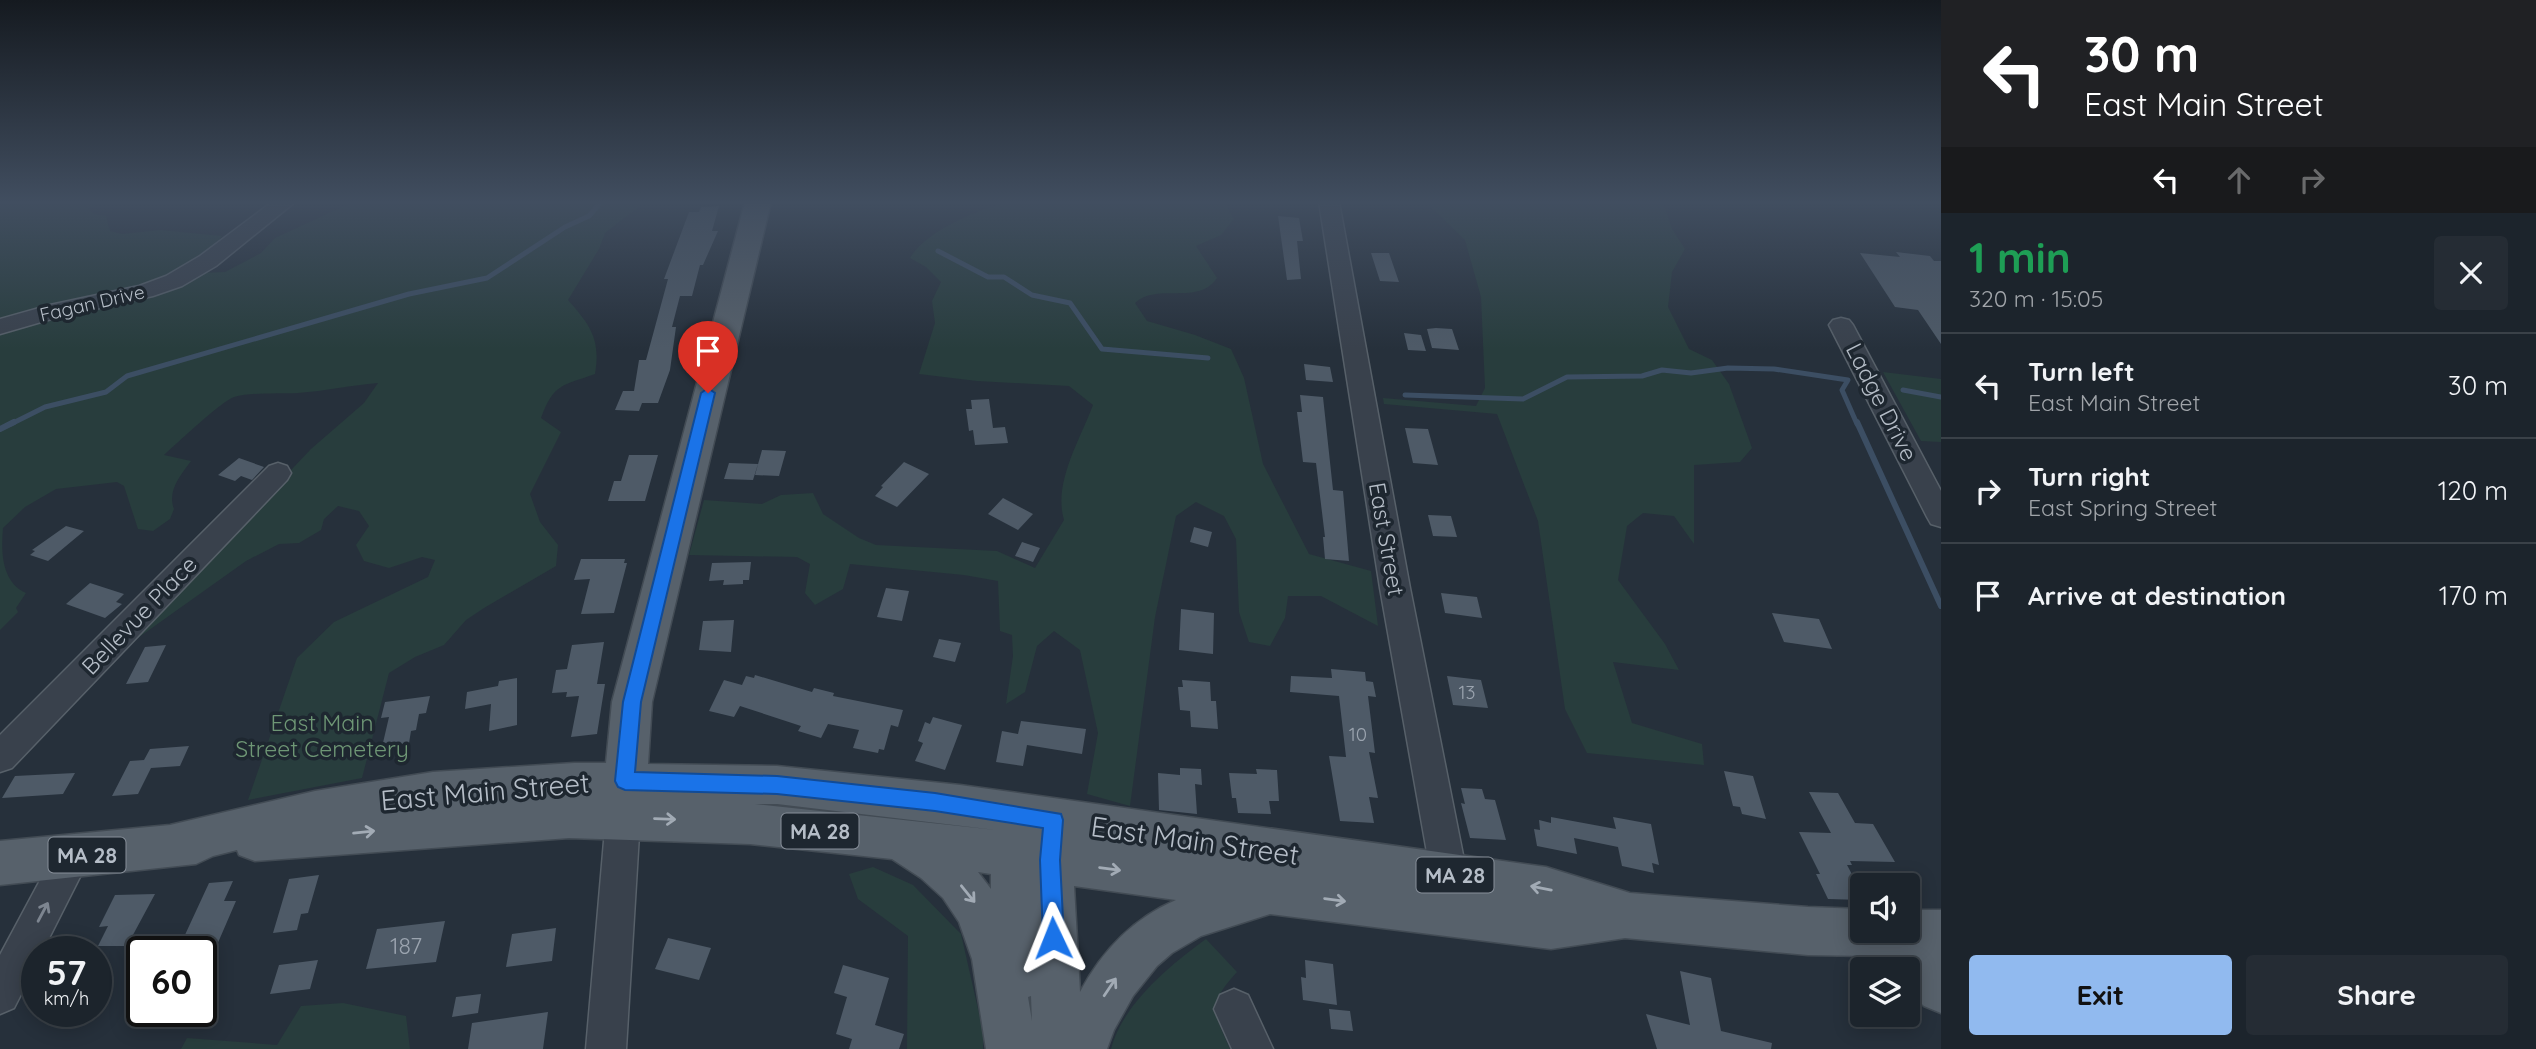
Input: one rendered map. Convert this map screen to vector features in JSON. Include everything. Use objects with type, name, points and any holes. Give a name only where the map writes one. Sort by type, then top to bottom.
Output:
[{"type":"main road","points":[[624,799],[632,702],[745,251]]},
{"type":"main road","name":"East Main Street","points":[[0,863],[174,844],[305,838],[569,818],[624,799],[777,785],[899,797],[1034,838],[1272,892],[1551,926],[1630,916]]},
{"type":"main road","name":"East Main Street","points":[[624,799],[750,824],[896,839],[1034,838],[1449,875],[1546,888],[1630,916],[1726,926],[1850,932]]},
{"type":"main road","points":[[1012,1049],[1034,838]]},
{"type":"main road","points":[[1034,838],[1058,1049]]},
{"type":"main road","points":[[896,839],[923,852],[945,867],[973,899],[988,927],[999,961],[1012,1049]]},
{"type":"main road","points":[[1082,1049],[1107,989],[1137,953],[1171,926],[1272,892]]},
{"type":"main road","name":"MA 28","points":[[1920,934],[1941,934]]},
{"type":"main road","points":[[1890,943],[1941,989]]},
{"type":"street","name":"Fagan Drive","points":[[0,327],[50,312],[145,291],[174,281],[221,251]]},
{"type":"street","name":"East Street","points":[[1337,251],[1395,588],[1449,875]]},
{"type":"street","name":"Ladge Drive","points":[[1841,325],[1941,517]]},
{"type":"street","name":"Bellevue Place","points":[[0,757],[278,473]]},
{"type":"street","points":[[606,1049],[624,799]]},
{"type":"street","points":[[0,994],[72,857]]},
{"type":"street","points":[[1234,1009],[1253,1049]]},
{"type":"green space","name":"East Main Street Cemetery","points":[[0,251],[206,251],[189,262],[201,273],[225,272],[263,251],[598,251],[568,300],[592,333],[596,351],[595,374],[561,387],[550,398],[541,418],[561,432],[530,494],[540,522],[558,545],[556,566],[466,620],[444,645],[415,657],[389,673],[362,778],[248,800],[297,658],[334,622],[428,577],[435,560],[422,557],[389,568],[364,561],[356,545],[369,526],[359,511],[338,506],[324,519],[321,530],[299,543],[279,544],[246,561],[121,650],[311,449],[364,403],[378,383],[298,393],[248,394],[228,400],[164,455],[191,461],[173,490],[174,509],[170,519],[153,531],[138,529],[124,486],[117,482],[56,489],[25,507],[3,528],[2,546],[7,574],[18,588],[26,593],[16,608],[18,612],[0,630]]},
{"type":"green space","points":[[916,251],[1199,251],[1217,278],[1209,286],[1189,293],[1155,294],[1135,303],[1147,321],[1231,349],[1244,378],[1263,464],[1309,554],[1371,571],[1378,626],[1321,596],[1288,596],[1285,618],[1270,646],[1249,642],[1239,612],[1236,539],[1224,516],[1196,502],[1176,516],[1155,617],[1130,806],[1087,794],[1098,733],[1080,650],[1054,631],[1037,646],[1025,692],[1006,704],[1013,656],[1012,635],[1000,631],[998,581],[850,564],[843,589],[815,605],[805,593],[810,564],[797,557],[689,555],[704,500],[762,504],[781,495],[813,493],[823,514],[859,538],[876,545],[997,551],[1035,568],[1064,520],[1062,491],[1065,477],[1093,405],[1069,386],[977,381],[919,374],[935,323],[932,301],[941,282],[926,267],[910,258]]},
{"type":"green space","points":[[1468,251],[1684,251],[1672,272],[1668,307],[1689,349],[1712,360],[1729,384],[1752,448],[1740,462],[1694,465],[1694,544],[1674,516],[1643,513],[1627,526],[1618,580],[1665,644],[1679,670],[1613,662],[1632,723],[1702,744],[1704,765],[1587,753],[1565,709],[1538,521],[1497,414],[1384,404],[1383,398],[1476,406],[1485,388],[1481,297]]},
{"type":"green space","points":[[1883,372],[1941,379],[1941,442],[1921,441]]},
{"type":"green space","points":[[873,867],[913,885],[961,934],[983,1031],[983,1049],[907,1049],[908,936],[858,899],[849,874]]},
{"type":"green space","points":[[1206,939],[1237,972],[1221,992],[1216,1008],[1230,1049],[1111,1049],[1125,1017],[1136,1002],[1163,974]]},
{"type":"green space","points":[[343,1003],[406,1016],[410,1049],[181,1049],[187,1038],[277,1045],[301,1006]]},
{"type":"building","points":[[674,251],[709,251],[703,265],[700,265],[692,296],[680,296],[672,327],[676,327],[670,370],[658,403],[642,403],[639,411],[615,410],[623,391],[634,391],[639,360],[646,360],[668,279],[664,279]]},
{"type":"building","points":[[1283,251],[1298,251],[1301,279],[1287,280]]},
{"type":"building","points":[[1896,252],[1930,256],[1934,261],[1941,261],[1941,344],[1918,310],[1895,307],[1860,253],[1900,257]]},
{"type":"building","points":[[1371,253],[1389,253],[1399,282],[1380,281]]},
{"type":"building","points":[[1427,329],[1452,329],[1459,350],[1432,348]]},
{"type":"building","points":[[1404,333],[1421,335],[1426,351],[1408,350]]},
{"type":"building","points":[[1304,364],[1330,367],[1333,382],[1306,380]]},
{"type":"building","points":[[1300,395],[1323,397],[1333,490],[1343,491],[1349,561],[1325,559],[1316,463],[1303,462],[1297,412],[1302,412]]},
{"type":"building","points":[[989,399],[993,428],[1005,427],[1008,443],[975,445],[973,430],[969,431],[966,409],[972,409],[971,400]]},
{"type":"building","points":[[1405,428],[1428,429],[1438,465],[1413,463]]},
{"type":"building","points":[[762,450],[786,451],[779,476],[755,475]]},
{"type":"building","points":[[629,455],[658,455],[645,501],[608,501],[614,481],[621,481]]},
{"type":"building","points":[[239,458],[264,467],[252,480],[241,476],[235,481],[218,475]]},
{"type":"building","points":[[904,462],[929,474],[897,507],[875,496]]},
{"type":"building","points":[[729,463],[758,464],[753,480],[724,479]]},
{"type":"building","points":[[1003,498],[1033,514],[1018,530],[988,514]]},
{"type":"building","points":[[1428,515],[1451,516],[1457,537],[1433,536]]},
{"type":"building","points":[[66,526],[84,531],[48,561],[30,555],[35,551],[32,550]]},
{"type":"building","points":[[1194,527],[1212,532],[1208,547],[1190,542]]},
{"type":"building","points":[[1022,542],[1040,548],[1033,562],[1015,556]]},
{"type":"building","points":[[581,559],[625,559],[624,563],[627,563],[614,613],[581,614],[590,579],[574,580]]},
{"type":"building","points":[[751,562],[749,580],[743,580],[743,584],[723,585],[724,580],[709,581],[712,563]]},
{"type":"building","points":[[90,583],[124,594],[116,602],[122,604],[105,618],[66,604]]},
{"type":"building","points":[[886,588],[909,591],[902,621],[877,617]]},
{"type":"building","points":[[1441,593],[1477,597],[1482,618],[1445,613]]},
{"type":"building","points":[[1181,609],[1214,613],[1213,654],[1179,650]]},
{"type":"building","points":[[1772,613],[1819,619],[1832,649],[1784,642]]},
{"type":"building","points":[[734,620],[731,652],[699,650],[703,621]]},
{"type":"building","points":[[939,639],[961,643],[955,662],[933,657]]},
{"type":"building","points":[[604,642],[597,684],[605,684],[597,734],[571,737],[579,696],[566,697],[567,692],[552,693],[556,670],[567,669],[572,645]]},
{"type":"building","points":[[166,645],[148,682],[126,684],[145,647]]},
{"type":"building","points":[[1331,669],[1365,672],[1366,681],[1373,682],[1376,697],[1368,696],[1375,753],[1369,752],[1378,798],[1369,797],[1374,823],[1340,821],[1329,756],[1346,757],[1339,696],[1290,692],[1291,676],[1332,678]]},
{"type":"building","points":[[755,675],[812,692],[814,688],[834,693],[833,696],[903,710],[898,727],[891,725],[884,750],[879,749],[878,753],[853,748],[859,730],[828,724],[821,738],[798,731],[801,726],[740,706],[734,717],[709,711],[724,680],[742,685],[746,676],[754,678]]},
{"type":"building","points":[[1447,676],[1481,680],[1488,708],[1453,705]]},
{"type":"building","points":[[517,678],[517,725],[489,731],[491,704],[465,709],[467,692],[498,686],[499,681]]},
{"type":"building","points":[[1182,680],[1210,682],[1211,701],[1216,701],[1218,729],[1191,727],[1190,711],[1180,710],[1178,687],[1183,687]]},
{"type":"building","points":[[430,696],[426,713],[419,714],[416,730],[411,731],[409,743],[382,747],[389,717],[381,718],[385,702]]},
{"type":"building","points":[[933,717],[962,725],[945,770],[915,761],[923,743],[918,741],[925,722],[930,724]]},
{"type":"building","points":[[1021,721],[1086,729],[1082,754],[1027,745],[1023,766],[996,762],[1002,731],[1018,734]]},
{"type":"building","points":[[189,746],[180,766],[151,768],[138,794],[112,796],[130,761],[144,760],[150,749]]},
{"type":"building","points":[[1180,768],[1201,769],[1202,785],[1195,784],[1197,814],[1159,810],[1158,773],[1180,775]]},
{"type":"building","points":[[1256,769],[1277,770],[1279,801],[1269,801],[1271,814],[1238,813],[1236,798],[1232,798],[1229,773],[1257,774]]},
{"type":"building","points":[[1724,771],[1753,776],[1766,819],[1742,814],[1740,807],[1733,806]]},
{"type":"building","points":[[75,773],[63,794],[2,798],[15,776]]},
{"type":"building","points":[[1461,788],[1482,789],[1485,799],[1495,800],[1506,840],[1470,838],[1461,803],[1465,804]]},
{"type":"building","points":[[1809,792],[1838,793],[1855,823],[1873,824],[1895,862],[1850,861],[1852,865],[1847,865],[1851,873],[1850,900],[1828,899],[1816,874],[1820,874],[1799,832],[1831,833]]},
{"type":"building","points":[[1551,817],[1616,829],[1613,817],[1651,824],[1659,865],[1652,863],[1654,873],[1622,866],[1618,847],[1574,838],[1577,854],[1537,846],[1534,829],[1540,830],[1539,820],[1551,823]]},
{"type":"building","points":[[319,875],[308,913],[301,914],[297,930],[273,933],[289,879]]},
{"type":"building","points":[[233,881],[224,901],[236,901],[217,945],[217,936],[184,936],[209,883]]},
{"type":"building","points":[[155,894],[132,936],[126,936],[126,946],[112,946],[112,936],[103,936],[108,926],[99,927],[115,895]]},
{"type":"building","points":[[445,921],[436,962],[366,969],[377,929]]},
{"type":"building","points":[[556,928],[552,961],[506,967],[512,934]]},
{"type":"building","points":[[668,938],[711,948],[699,980],[655,969]]},
{"type":"building","points":[[318,960],[310,989],[270,994],[279,965]]},
{"type":"building","points":[[1305,960],[1333,964],[1337,1005],[1303,1000],[1301,977],[1306,978]]},
{"type":"building","points":[[843,965],[889,978],[875,1025],[904,1034],[899,1049],[849,1049],[852,1039],[836,1034],[847,997],[834,993]]},
{"type":"building","points":[[1680,971],[1711,978],[1721,1031],[1772,1043],[1771,1049],[1657,1049],[1646,1014],[1690,1025]]},
{"type":"building","points":[[481,994],[478,1013],[452,1017],[456,997]]},
{"type":"building","points":[[1329,1009],[1350,1011],[1353,1031],[1331,1029]]},
{"type":"building","points":[[548,1012],[543,1049],[468,1049],[472,1023]]},
{"type":"waterway","points":[[11,424],[45,407],[106,392],[127,376],[409,294],[487,278],[528,251]]},
{"type":"waterway","points":[[938,251],[988,277],[1004,277],[1032,295],[1070,303],[1102,349],[1208,358]]},
{"type":"waterway","points":[[1405,395],[1523,399],[1567,377],[1642,376],[1662,370],[1691,373],[1728,368],[1774,369],[1848,380],[1842,390],[1857,424]]},
{"type":"waterway","points":[[1903,390],[1941,397]]},
{"type":"waterway","points":[[0,429],[14,422]]},
{"type":"waterway","points":[[1857,422],[1941,606]]},
{"type":"route","points":[[708,393],[632,702],[625,781],[777,785],[935,802],[1054,820],[1050,860],[1053,938]]}]
